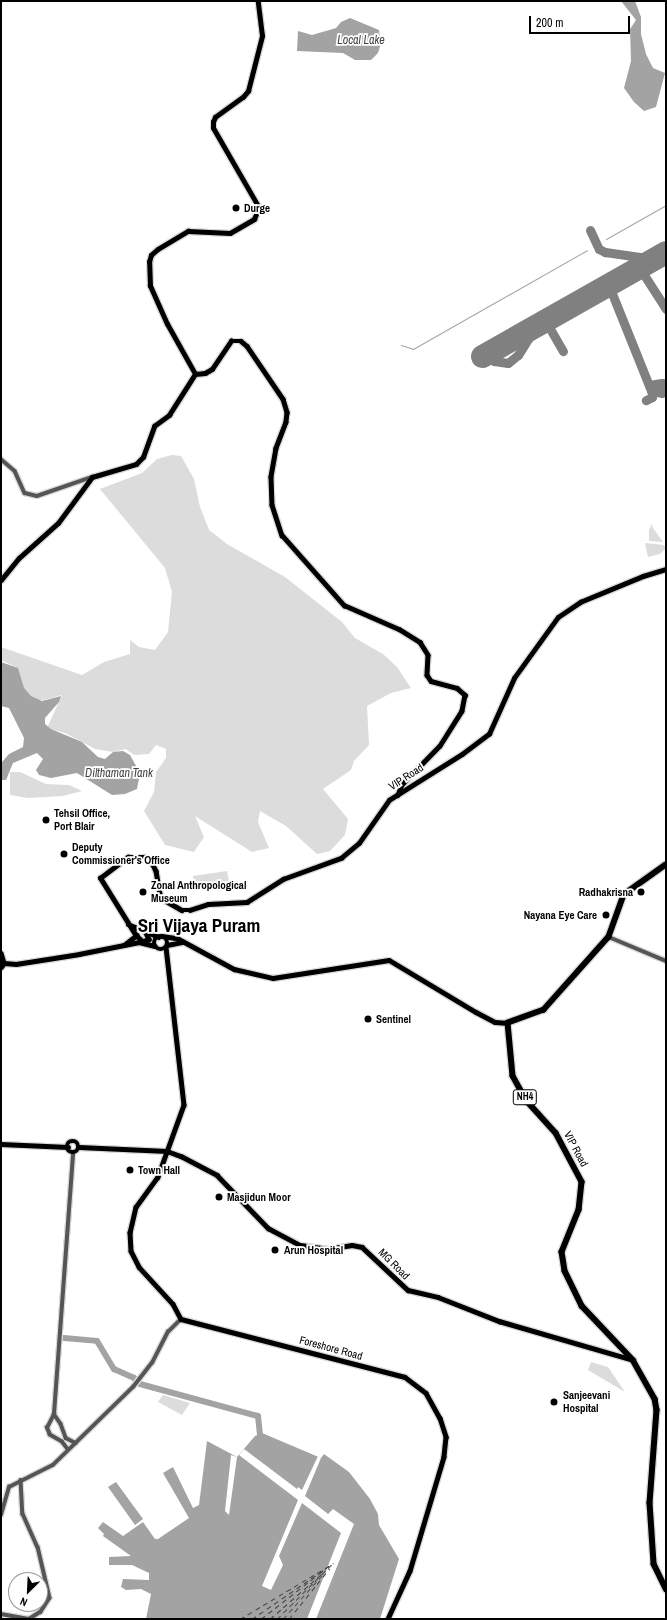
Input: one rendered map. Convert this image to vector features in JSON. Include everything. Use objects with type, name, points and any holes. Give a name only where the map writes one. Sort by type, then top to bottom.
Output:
[{"type":"highway","points":[[508,1023],[544,1010],[609,937],[624,896],[666,865]]},
{"type":"highway","name":"VIP Road","points":[[508,1023],[513,1076],[527,1101],[556,1133],[582,1182],[580,1210],[562,1252],[565,1271],[582,1306],[633,1360]]},
{"type":"highway","name":"NH4","points":[[633,1360],[650,1387],[657,1410],[650,1503],[654,1564],[666,1589]]},
{"type":"main road","points":[[195,374],[166,324],[150,286],[149,262],[151,255],[158,249],[188,231],[230,233],[254,219],[259,208],[213,128],[215,117],[243,97],[248,91],[262,36],[258,1]]},
{"type":"main road","points":[[195,374],[205,374],[212,369],[231,341],[241,341],[247,346],[283,399],[287,412],[286,422],[276,448],[271,477],[272,505],[282,535],[344,605],[399,629],[420,642],[428,655],[427,675],[431,682],[457,688],[465,695],[462,711],[440,746],[402,785],[398,795]]},
{"type":"main road","points":[[1,580],[19,558],[58,523],[92,477],[136,464],[143,457],[154,426],[169,415],[195,374]]},
{"type":"main road","name":"VIP Road","points":[[127,923],[100,878],[128,857],[136,855],[145,857],[152,863],[156,870],[161,898],[172,905],[190,910],[208,904],[247,902],[283,879],[322,866],[350,851],[389,800],[462,754],[489,734],[514,678],[558,617],[586,600],[643,576],[666,569]]},
{"type":"main road","points":[[127,923],[146,933],[160,936],[171,935],[234,969],[273,978],[389,960],[476,1012],[495,1022],[508,1023]]},
{"type":"main road","points":[[127,923],[136,936],[143,942],[156,947],[167,946],[177,941],[184,942]]},
{"type":"main road","points":[[123,946],[136,936],[146,933]]},
{"type":"main road","points":[[1,953],[3,965],[24,963],[143,942],[149,939],[146,933]]},
{"type":"main road","points":[[160,936],[167,940],[166,961],[184,1105],[158,1177],[136,1208],[130,1232],[134,1259],[173,1304],[181,1319]]},
{"type":"main road","points":[[160,936],[155,940],[156,947],[166,961]]},
{"type":"main road","name":"MG Road","points":[[68,1147],[74,1142],[79,1147],[167,1151],[200,1164],[217,1175],[268,1228],[300,1245],[327,1249],[352,1245],[362,1247],[408,1290],[438,1297],[506,1323],[633,1360]]},
{"type":"main road","points":[[1,1144],[68,1147],[73,1153],[79,1147]]},
{"type":"main road","name":"Foreshore Road","points":[[181,1319],[405,1377],[426,1393],[440,1418],[446,1437],[444,1457],[410,1571],[388,1619]]},
{"type":"street","points":[[1,459],[15,471],[25,493],[37,496],[92,477]]},
{"type":"street","points":[[609,937],[666,961]]},
{"type":"street","points":[[68,1450],[47,1432],[54,1414],[73,1153]]},
{"type":"street","points":[[1,1515],[9,1487],[53,1465],[136,1385],[152,1363],[168,1332],[181,1319]]},
{"type":"street","points":[[54,1414],[61,1424],[66,1438],[76,1443]]},
{"type":"street","points":[[1,1614],[30,1619],[41,1612],[50,1598],[38,1547],[23,1514],[21,1480]]},
{"type":"shaded area","points":[[172,455],[181,456],[194,479],[200,507],[209,530],[227,544],[285,577],[342,622],[355,638],[383,654],[397,667],[411,688],[391,693],[367,706],[369,745],[354,761],[351,770],[323,789],[348,819],[345,835],[330,851],[317,854],[286,826],[260,811],[258,822],[269,848],[252,852],[195,816],[204,837],[194,852],[165,845],[144,811],[154,792],[156,772],[166,758],[166,749],[156,745],[149,754],[134,755],[126,749],[113,752],[95,749],[65,733],[47,728],[62,695],[44,700],[34,700],[20,686],[20,675],[16,667],[1,660],[1,647],[82,675],[104,662],[130,654],[130,640],[139,647],[155,650],[168,632],[172,592],[165,568],[100,489],[142,473],[157,459]]},
{"type":"shaded area","points":[[652,524],[653,528],[663,542],[649,541],[649,530]]},
{"type":"shaded area","points":[[645,543],[664,545],[666,548],[660,554],[648,557]]},
{"type":"shaded area","points":[[10,772],[20,772],[46,784],[69,785],[82,791],[63,796],[28,798],[10,795]]},
{"type":"shaded area","points":[[227,871],[229,881],[195,886],[193,876]]},
{"type":"shaded area","points":[[591,1362],[608,1367],[625,1392],[588,1370]]},
{"type":"shaded area","points":[[163,1395],[190,1403],[182,1415],[158,1402]]},
{"type":"water","points":[[621,1],[635,1],[641,17],[641,34],[646,54],[653,68],[665,73],[656,107],[644,111],[634,102],[624,88],[631,61],[630,29],[636,20]]},
{"type":"water","name":"Local Lake","points":[[350,18],[379,30],[381,43],[378,53],[371,60],[355,60],[343,53],[297,51],[298,31],[312,35],[336,28],[341,22]]},
{"type":"water","name":"Dilthaman Tank","points":[[1,662],[18,668],[24,688],[31,696],[42,701],[61,696],[59,702],[45,718],[45,724],[51,729],[82,742],[98,757],[105,759],[113,752],[123,751],[130,755],[140,773],[137,789],[125,794],[112,795],[77,773],[51,778],[39,775],[36,770],[43,759],[37,753],[13,763],[6,780],[1,780],[2,762],[9,754],[23,747],[24,738],[9,708],[1,706]]},
{"type":"water","points":[[262,1433],[321,1458],[324,1454],[349,1472],[370,1499],[378,1514],[379,1525],[399,1559],[380,1619],[146,1619],[151,1594],[141,1589],[126,1590],[121,1587],[123,1579],[149,1580],[149,1573],[132,1565],[109,1565],[109,1557],[131,1556],[103,1536],[104,1534],[98,1528],[103,1522],[123,1536],[143,1522],[155,1539],[158,1539],[189,1518],[163,1473],[173,1467],[193,1508],[199,1505],[207,1441],[237,1457],[255,1436]]},
{"type":"water","points":[[116,1482],[143,1519],[135,1525],[108,1487]]},
{"type":"pier","points":[[244,1449],[297,1489],[298,1487],[302,1490],[318,1456],[321,1458],[305,1496],[328,1514],[333,1509],[354,1524],[316,1619],[307,1619],[341,1533],[302,1503],[279,1556],[283,1565],[271,1590],[262,1586],[298,1500],[239,1455]]},
{"type":"pier","points":[[231,1455],[237,1457],[229,1515],[225,1511]]},
{"type":"waterway","points":[[606,239],[666,205]]},
{"type":"waterway","points":[[401,345],[413,349],[587,250]]},
{"type":"waterway","points":[[64,1338],[97,1341],[114,1369],[134,1378],[140,1384],[258,1416],[260,1434]]},
{"type":"ferry route","points":[[240,1619],[334,1563]]},
{"type":"ferry route","points":[[277,1619],[332,1564]]},
{"type":"ferry route","points":[[261,1619],[330,1565]]},
{"type":"ferry route","points":[[289,1619],[330,1568]]},
{"type":"ferry route","points":[[252,1619],[325,1569]]},
{"type":"ferry route","points":[[270,1619],[326,1570]]},
{"type":"ferry route","points":[[283,1619],[325,1572]]},
{"type":"taxiway","points":[[590,230],[599,249],[605,252],[653,259]]},
{"type":"taxiway","points":[[639,267],[666,309]]},
{"type":"taxiway","points":[[610,283],[609,286],[652,393],[652,397],[646,400]]},
{"type":"taxiway","points":[[545,320],[563,351]]},
{"type":"taxiway","points":[[509,341],[489,345],[485,350],[486,354],[494,361],[508,363],[518,355],[537,325]]},
{"type":"taxiway","points":[[649,385],[662,383],[664,385],[662,393],[651,391]]},
{"type":"runway","points":[[482,356],[666,252]]},
{"type":"place","name":"Durge","points":[[236,208]]},
{"type":"place","name":"Tehsil Office, Port Blair","points":[[46,820]]},
{"type":"place","name":"Deputy Commissioner's Office","points":[[64,854]]},
{"type":"place","name":"Zonal Anthropological Museum","points":[[143,892]]},
{"type":"place","name":"Radhakrisna","points":[[641,892]]},
{"type":"place","name":"Nayana Eye Care","points":[[606,915]]},
{"type":"place","name":"Sentinel","points":[[368,1019]]},
{"type":"place","name":"Town Hall","points":[[130,1170]]},
{"type":"place","name":"Masjidun Moor","points":[[219,1197]]},
{"type":"place","name":"Arun Hospital","points":[[275,1250]]},
{"type":"place","name":"Sanjeevani Hospital","points":[[554,1402]]},
{"type":"district","name":"Sri Vijaya Puram","points":[[199,926]]}]
